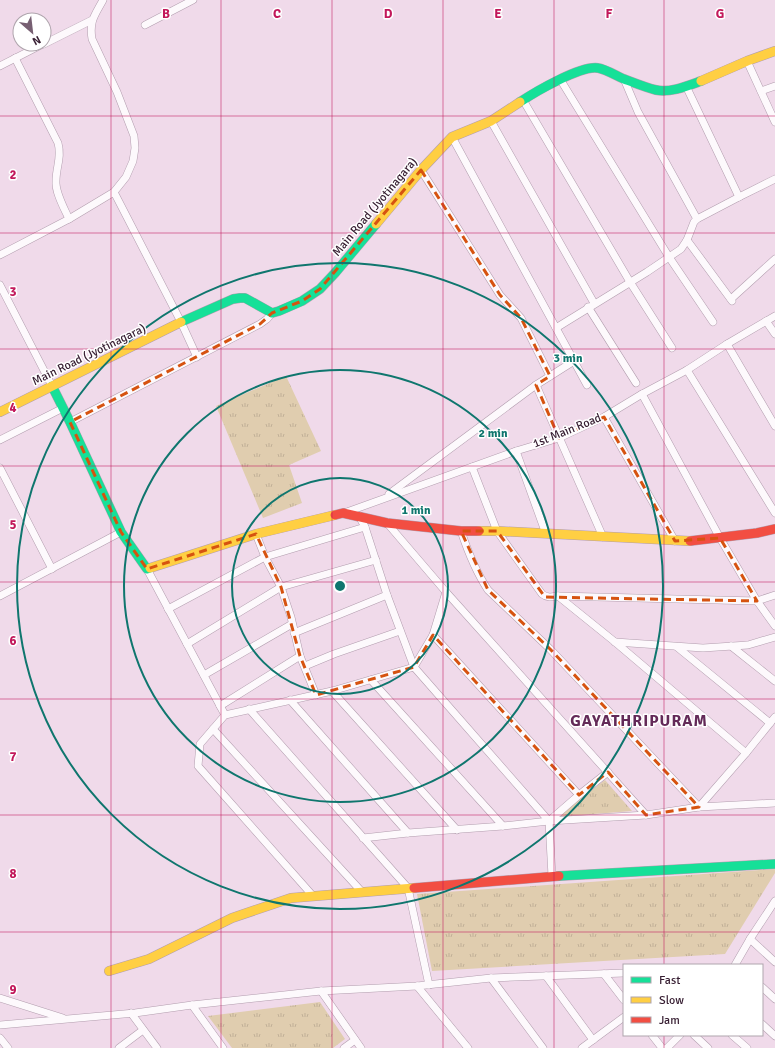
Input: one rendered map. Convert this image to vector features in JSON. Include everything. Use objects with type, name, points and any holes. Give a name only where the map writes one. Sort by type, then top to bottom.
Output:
[{"type":"street","points":[[0,255],[69,219],[114,192],[126,177],[133,161],[135,148],[134,136],[117,92],[92,39],[92,20],[103,0]]},
{"type":"street","points":[[145,25],[193,0]]},
{"type":"street","points":[[52,40],[92,20]]},
{"type":"street","name":"Main Road (Jyotinagara)","points":[[1,411],[181,322],[233,299],[245,298],[272,313],[302,301],[320,289],[335,274],[421,170],[452,137],[471,128],[491,122],[523,100],[560,79],[584,70],[598,68],[656,90],[662,90],[686,86],[775,51]]},
{"type":"street","points":[[0,66],[27,52]]},
{"type":"street","points":[[15,58],[58,144],[60,151],[56,182],[58,193],[69,219]]},
{"type":"street","points":[[748,61],[775,122]]},
{"type":"street","points":[[560,79],[669,257],[713,322]]},
{"type":"street","points":[[624,79],[638,112],[697,219]]},
{"type":"street","points":[[686,86],[739,197]]},
{"type":"street","points":[[761,91],[775,86]]},
{"type":"street","points":[[523,100],[630,282],[672,348]]},
{"type":"street","points":[[491,122],[591,305],[636,383]]},
{"type":"street","points":[[452,137],[587,385]]},
{"type":"street","points":[[421,170],[500,295],[521,318],[550,376]]},
{"type":"street","points":[[556,328],[681,249],[697,219],[775,179]]},
{"type":"street","points":[[114,192],[181,322],[197,357]]},
{"type":"street","points":[[687,240],[731,300],[775,259]]},
{"type":"street","points":[[0,285],[70,422],[121,532],[147,569],[225,715]]},
{"type":"street","points":[[70,422],[260,324],[267,320],[272,313]]},
{"type":"street","name":"1st Main Road","points":[[343,513],[516,451],[559,438],[604,417],[642,394],[687,370],[727,344],[775,316]]},
{"type":"street","points":[[766,321],[775,334]]},
{"type":"street","points":[[727,344],[775,426]]},
{"type":"street","points":[[382,499],[536,385],[574,361]]},
{"type":"street","points":[[687,370],[775,513]]},
{"type":"street","points":[[536,385],[603,537]]},
{"type":"street","points":[[642,394],[720,538],[757,601],[775,626]]},
{"type":"street","points":[[0,440],[63,408]]},
{"type":"street","points":[[604,417],[674,540]]},
{"type":"street","points":[[516,451],[546,534]]},
{"type":"street","points":[[472,467],[497,531],[545,597],[557,596],[757,601],[775,595]]},
{"type":"street","points":[[0,468],[52,569]]},
{"type":"street","points":[[147,569],[256,534],[343,513],[387,523],[461,531],[497,531],[692,541],[757,534],[775,529]]},
{"type":"street","points":[[359,516],[365,528],[376,560],[386,595],[414,667],[549,821],[552,876]]},
{"type":"street","points":[[387,523],[446,592],[646,815]]},
{"type":"street","points":[[168,609],[265,557],[365,528]]},
{"type":"street","points":[[461,531],[467,549],[488,590],[550,649],[699,807]]},
{"type":"street","points":[[0,595],[121,532]]},
{"type":"street","points":[[256,534],[265,557],[281,587],[291,617],[300,656],[316,695]]},
{"type":"street","points":[[187,644],[281,587],[376,560]]},
{"type":"street","points":[[314,896],[198,766],[200,744],[225,715],[332,691],[414,667],[433,635],[446,592]]},
{"type":"street","points":[[294,633],[386,595]]},
{"type":"street","points":[[557,596],[615,642],[746,752]]},
{"type":"street","points":[[204,675],[292,624]]},
{"type":"street","points":[[305,666],[334,654],[400,631]]},
{"type":"street","points":[[433,635],[579,795]]},
{"type":"street","points":[[615,642],[703,648],[748,645],[775,637]]},
{"type":"street","points":[[677,646],[773,720],[699,807]]},
{"type":"street","points":[[731,646],[775,681]]},
{"type":"street","points":[[220,706],[300,656]]},
{"type":"street","points":[[372,680],[503,826]]},
{"type":"street","points":[[332,691],[457,830]]},
{"type":"street","points":[[290,700],[408,833]]},
{"type":"street","points":[[249,709],[408,888],[429,985]]},
{"type":"street","points":[[212,729],[362,892]]},
{"type":"street","points":[[549,821],[608,772]]},
{"type":"street","points":[[363,838],[549,821],[646,815],[699,807],[775,803]]},
{"type":"street","points":[[109,971],[149,959],[232,918],[291,898],[552,876],[775,864]]},
{"type":"street","points":[[737,964],[750,939],[775,901]]},
{"type":"street","points":[[750,939],[775,962]]},
{"type":"street","points":[[0,1017],[2,1025],[131,1013],[321,991],[417,986],[491,978],[623,973]]},
{"type":"street","points":[[604,974],[623,999]]},
{"type":"street","points":[[546,976],[593,1040]]},
{"type":"street","points":[[491,978],[543,1048]]},
{"type":"street","points":[[417,986],[468,1048]]},
{"type":"street","points":[[763,988],[775,999]]},
{"type":"street","points":[[321,991],[361,1048]]},
{"type":"street","points":[[0,998],[66,1019]]},
{"type":"street","points":[[192,1005],[223,1048]]},
{"type":"street","points":[[131,1013],[157,1048]]},
{"type":"street","points":[[582,1048],[623,1018]]},
{"type":"street","points":[[763,1025],[775,1036]]},
{"type":"street","points":[[119,1048],[143,1030]]},
{"type":"street","points":[[653,1036],[662,1048]]},
{"type":"street","points":[[671,1046],[679,1036]]},
{"type":"street","points":[[695,1036],[708,1048]]},
{"type":"street","points":[[733,1036],[747,1048]]},
{"type":"street","points":[[0,1038],[8,1048]]},
{"type":"street","points":[[344,1048],[355,1040]]},
{"type":"highlighted area","points":[[421,170],[500,295],[521,318],[550,376],[536,385],[559,438],[604,417],[675,541],[720,538],[757,601],[545,597],[497,531],[461,531],[488,590],[550,649],[699,807],[646,815],[608,772],[579,795],[433,635],[414,667],[316,695],[300,656],[281,587],[256,534],[147,569],[121,532],[70,422],[260,324],[272,313],[302,301],[320,289]]},
{"type":"green space","points":[[286,376],[321,451],[289,465],[302,503],[263,518],[216,406]]},
{"type":"green space","points":[[605,780],[632,811],[556,817]]},
{"type":"green space","points":[[775,869],[775,873],[725,954],[432,971],[417,894]]},
{"type":"green space","points":[[320,1002],[345,1039],[333,1048],[232,1048],[208,1016]]},
{"type":"traffic: fast","points":[[520,102],[558,80],[590,68],[598,68],[640,85],[661,91],[667,91],[701,81]]},
{"type":"traffic: fast","points":[[181,322],[233,299],[245,298],[272,313],[302,301],[320,289],[376,224]]},
{"type":"traffic: fast","points":[[52,386],[121,532],[147,569],[150,568]]},
{"type":"traffic: fast","points":[[559,876],[775,864]]},
{"type":"traffic: slow","points":[[701,81],[747,61],[775,51]]},
{"type":"traffic: slow","points":[[376,224],[421,170],[452,137],[491,121],[520,102]]},
{"type":"traffic: slow","points":[[0,412],[181,322]]},
{"type":"traffic: slow","points":[[150,568],[256,534],[335,515]]},
{"type":"traffic: slow","points":[[479,531],[690,541]]},
{"type":"traffic: slow","points":[[109,971],[149,959],[232,918],[291,898],[414,888]]},
{"type":"traffic: jam","points":[[335,515],[343,513],[387,523],[461,531],[479,531]]},
{"type":"traffic: jam","points":[[690,541],[757,533],[775,529]]},
{"type":"traffic: jam","points":[[414,888],[559,876]]},
{"type":"district","name":"GAYATHRIPURAM","points":[[639,721]]}]
